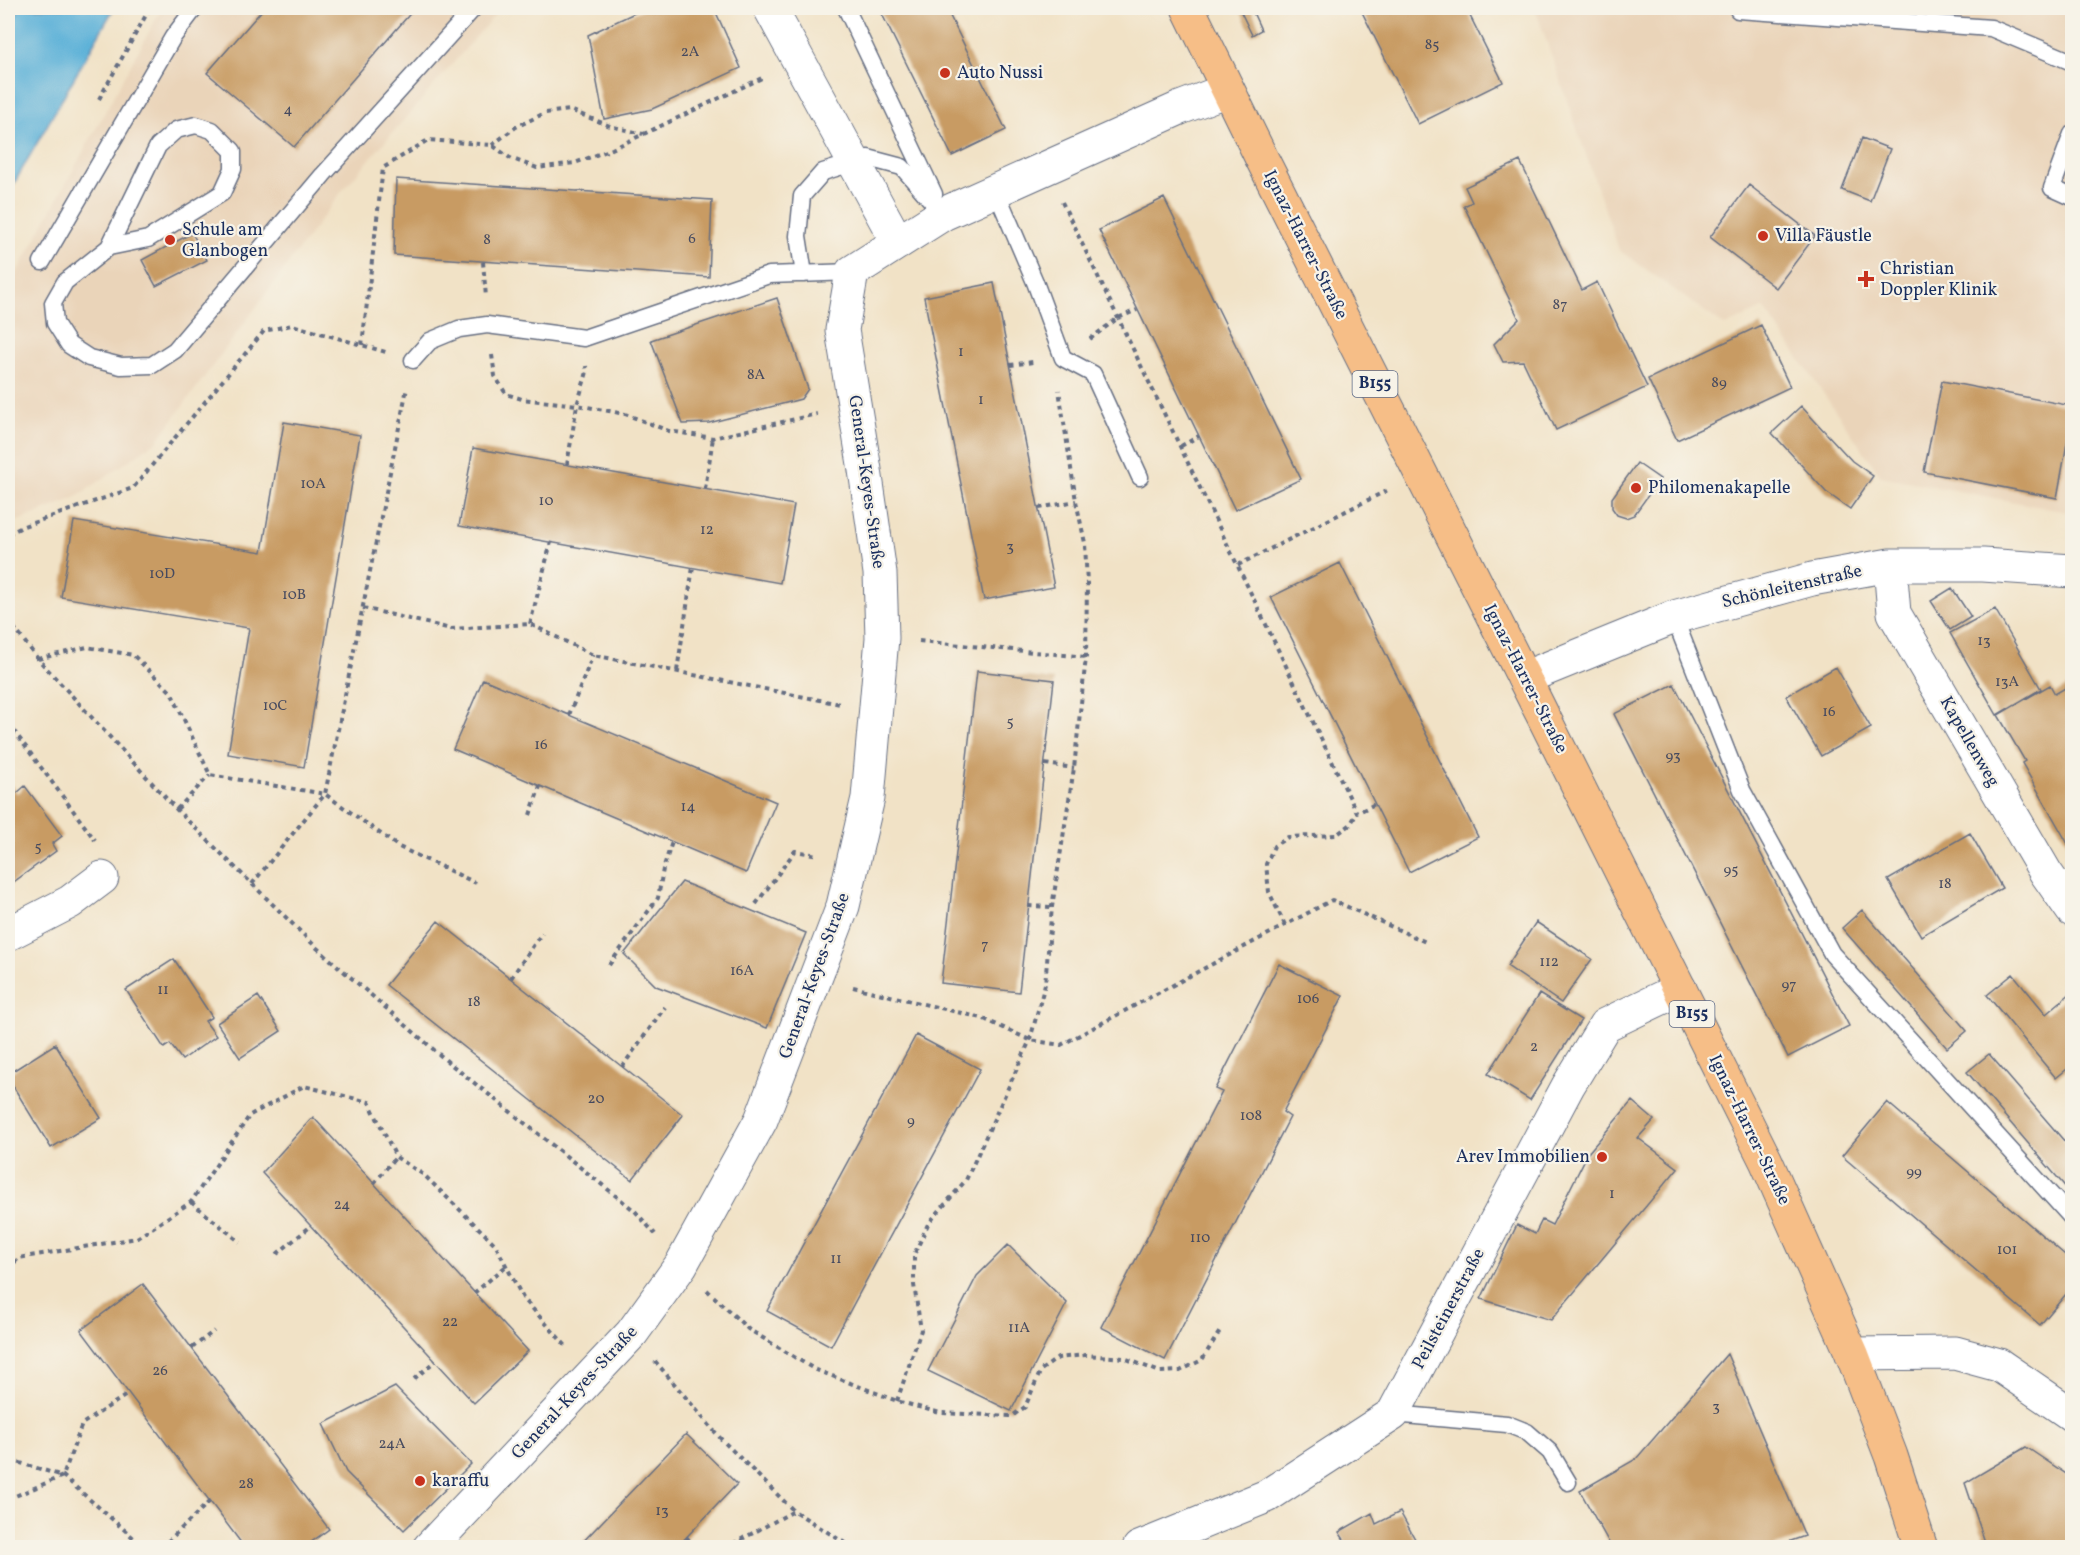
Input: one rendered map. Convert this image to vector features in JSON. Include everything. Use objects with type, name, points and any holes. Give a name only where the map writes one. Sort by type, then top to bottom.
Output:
[{"type":"main road","name":"Ignaz-Harrer-Straße","points":[[1188,8],[1227,90],[1766,1161],[1852,1354]]},
{"type":"main road","name":"B155","points":[[1852,1354],[1891,1456],[1921,1548]]},
{"type":"street","points":[[770,8],[898,243]]},
{"type":"street","points":[[852,272],[943,214],[1180,108],[1227,90]]},
{"type":"street","name":"General-Keyes-Straße","points":[[429,1548],[593,1376],[639,1324],[681,1265],[761,1120],[843,906],[868,798],[882,638],[880,573],[842,330],[852,272]]},
{"type":"street","name":"Schönleitenstraße","points":[[1524,678],[1674,617],[1812,579],[1890,565],[1983,565],[2073,571]]},
{"type":"street","name":"Kapellenweg","points":[[1890,565],[1894,613],[2040,863],[2073,910]]},
{"type":"street","points":[[8,934],[70,902],[102,878]]},
{"type":"street","name":"Peilsteinerstraße","points":[[1138,1548],[1267,1496],[1395,1410],[1568,1086],[1605,1025],[1680,988]]},
{"type":"street","points":[[1852,1354],[1955,1353],[1999,1365],[2073,1415]]},
{"type":"lane","points":[[42,261],[173,37],[195,8]]},
{"type":"lane","points":[[109,247],[148,239],[222,194],[233,169],[233,151],[212,130],[196,124],[176,130],[158,146],[109,247],[65,282],[53,303],[55,323],[69,345],[89,358],[121,366],[152,365],[175,350],[323,175],[474,8]]},
{"type":"lane","points":[[846,8],[943,214]]},
{"type":"lane","points":[[1738,10],[1991,28],[2073,62]]},
{"type":"lane","points":[[2073,134],[2052,188],[2073,197]]},
{"type":"lane","points":[[804,274],[798,236],[802,196],[823,172],[868,158],[902,167],[943,214]]},
{"type":"lane","points":[[996,191],[1035,282],[1063,358],[1093,374],[1140,477]]},
{"type":"lane","points":[[413,360],[430,341],[459,329],[487,325],[584,338],[769,275],[852,272]]},
{"type":"lane","points":[[1674,617],[1742,790],[1832,954],[2073,1218]]},
{"type":"lane","points":[[1395,1410],[1507,1424],[1527,1432],[1550,1452],[1568,1482]]},
{"type":"path","points":[[362,345],[383,168],[428,140],[492,145],[510,158],[537,168],[575,163],[799,61]]},
{"type":"path","points":[[492,145],[516,127],[544,113],[570,110],[610,126],[643,134]]},
{"type":"path","points":[[1046,169],[1358,813]]},
{"type":"path","points":[[483,262],[487,325],[495,376],[506,394],[522,399],[577,405],[625,414],[669,431],[713,438],[805,416],[855,409]]},
{"type":"path","points":[[897,1401],[921,1330],[914,1285],[914,1255],[928,1224],[966,1180],[1030,1040],[1045,984],[1052,907],[1074,768],[1086,657],[1085,543],[1058,387],[1063,358],[1118,318],[1137,310]]},
{"type":"path","points":[[8,534],[24,525],[133,488],[264,331],[292,325],[413,360],[325,794],[252,884]]},
{"type":"path","points":[[567,465],[577,405],[587,372],[584,338]]},
{"type":"path","points":[[1181,446],[1199,436]]},
{"type":"path","points":[[705,489],[713,438]]},
{"type":"path","points":[[1238,564],[1421,474]]},
{"type":"path","points":[[1039,508],[1076,501]]},
{"type":"path","points":[[530,624],[551,542]]},
{"type":"path","points":[[677,671],[693,567]]},
{"type":"path","points":[[363,608],[451,629],[530,624],[593,655],[876,712]]},
{"type":"path","points":[[8,620],[38,659],[177,810],[317,948],[448,1062],[635,1211],[681,1265],[748,1329],[814,1368],[897,1401],[940,1413],[1012,1416],[1025,1407],[1041,1370],[1058,1358],[1086,1356],[1124,1358],[1160,1372],[1180,1371],[1202,1360],[1220,1331]]},
{"type":"path","points":[[882,638],[1086,657]]},
{"type":"path","points":[[38,659],[87,647],[133,656],[171,692],[210,775]]},
{"type":"path","points":[[569,715],[593,655]]},
{"type":"path","points":[[8,723],[101,849],[102,878]]},
{"type":"path","points":[[1045,764],[1074,768]]},
{"type":"path","points":[[210,775],[325,794],[399,847],[476,883]]},
{"type":"path","points":[[177,810],[210,775]]},
{"type":"path","points":[[530,815],[540,786]]},
{"type":"path","points":[[1285,926],[1269,892],[1266,864],[1274,846],[1288,837],[1336,835],[1350,825],[1358,813],[1375,804]]},
{"type":"path","points":[[609,965],[658,898],[663,869],[672,842]]},
{"type":"path","points":[[756,904],[795,850],[853,862]]},
{"type":"path","points":[[816,978],[982,1018],[1030,1040],[1060,1045],[1332,900],[1428,943]]},
{"type":"path","points":[[1028,906],[1052,907]]},
{"type":"path","points":[[510,978],[542,933]]},
{"type":"path","points":[[622,1067],[665,1007]]},
{"type":"path","points":[[8,1269],[19,1258],[137,1238],[191,1202],[250,1115],[304,1086],[369,1102],[396,1157],[424,1175],[495,1245],[523,1298],[593,1376]]},
{"type":"path","points":[[374,1184],[396,1157]]},
{"type":"path","points":[[191,1202],[240,1242]]},
{"type":"path","points":[[277,1254],[311,1226]]},
{"type":"path","points":[[474,1293],[506,1267]]},
{"type":"path","points":[[639,1324],[721,1440],[794,1511],[855,1548]]},
{"type":"path","points":[[192,1348],[214,1331]]},
{"type":"path","points":[[414,1379],[435,1361]]},
{"type":"path","points":[[8,1498],[63,1476],[82,1424],[128,1394]]},
{"type":"path","points":[[8,1449],[17,1462],[63,1476],[145,1548]]},
{"type":"path","points":[[161,1548],[210,1501]]},
{"type":"path","points":[[725,1548],[794,1511]]},
{"type":"path","points":[[686,1538],[697,1548]]},
{"type":"shaded area","name":"Schule am Glanbogen","points":[[162,8],[501,8],[342,191],[157,441],[75,498],[8,525],[8,289]]},
{"type":"shaded area","name":"Christian Doppler Klinik","points":[[1535,8],[2072,8],[2072,513],[1881,476],[1764,308],[1725,326],[1619,250]]},
{"type":"water","points":[[20,8],[114,8],[8,194],[8,29]]},
{"type":"building","points":[[264,8],[415,8],[294,147],[207,73]]},
{"type":"building","points":[[645,8],[714,8],[741,68],[652,109],[604,119],[588,35]]},
{"type":"building","name":"Auto Nussi","points":[[879,8],[946,8],[1006,130],[952,156]]},
{"type":"building","points":[[1239,8],[1251,8],[1261,30],[1252,35]]},
{"type":"building","points":[[1360,8],[1466,8],[1503,82],[1418,124]]},
{"type":"building","points":[[1862,138],[1890,149],[1870,201],[1842,190]]},
{"type":"building","points":[[1520,161],[1582,290],[1597,282],[1647,387],[1556,430],[1523,361],[1503,362],[1494,344],[1519,319],[1464,206],[1472,202],[1465,187]]},
{"type":"building","points":[[396,179],[712,200],[709,277],[394,255]]},
{"type":"building","name":"Villa Fäustle","points":[[1749,185],[1815,236],[1776,288],[1710,237]]},
{"type":"building","points":[[1164,198],[1301,479],[1235,510],[1099,230]]},
{"type":"building","points":[[192,233],[207,260],[156,286],[142,260]]},
{"type":"building","points":[[994,283],[1054,587],[984,600],[924,297]]},
{"type":"building","points":[[777,298],[808,389],[801,399],[709,423],[683,424],[651,340]]},
{"type":"building","points":[[1761,325],[1790,387],[1677,440],[1648,379]]},
{"type":"building","points":[[1942,381],[2072,406],[2057,498],[1924,472]]},
{"type":"building","points":[[1801,406],[1852,461],[1873,476],[1850,509],[1826,492],[1772,433]]},
{"type":"building","points":[[284,422],[360,435],[304,767],[228,754],[249,628],[61,597],[74,521],[262,552]]},
{"type":"building","points":[[473,448],[794,505],[780,583],[459,526]]},
{"type":"building","name":"Philomenakapelle","points":[[1637,463],[1660,479],[1634,515],[1626,518],[1617,515],[1612,508],[1612,498]]},
{"type":"building","points":[[1340,563],[1478,837],[1409,872],[1271,597]]},
{"type":"building","points":[[1952,588],[1971,617],[1950,630],[1931,601]]},
{"type":"building","points":[[1995,609],[2041,689],[1997,715],[1950,633]]},
{"type":"building","points":[[1836,667],[1871,728],[1821,756],[1786,696]]},
{"type":"building","points":[[977,671],[1054,680],[1019,992],[941,983]]},
{"type":"building","points":[[483,679],[776,802],[746,873],[453,749]]},
{"type":"building","points":[[1674,684],[1849,1026],[1788,1057],[1614,714]]},
{"type":"building","points":[[2072,684],[2072,851],[2022,763],[2025,761],[1998,715],[2050,685],[2055,694]]},
{"type":"building","points":[[8,781],[17,793],[25,786],[62,836],[52,844],[56,851],[8,886]]},
{"type":"building","points":[[1970,833],[2002,888],[1921,936],[1888,880]]},
{"type":"building","points":[[682,882],[806,933],[767,1028],[656,986],[624,954]]},
{"type":"building","points":[[1862,910],[1967,1031],[1947,1048],[1842,928]]},
{"type":"building","points":[[438,921],[683,1115],[632,1180],[386,985]]},
{"type":"building","points":[[1536,922],[1592,959],[1561,1003],[1507,966]]},
{"type":"building","points":[[174,959],[212,1017],[205,1021],[216,1036],[182,1060],[170,1044],[164,1048],[126,990]]},
{"type":"building","points":[[1279,964],[1343,996],[1283,1112],[1290,1117],[1165,1360],[1101,1327],[1222,1092],[1215,1089]]},
{"type":"building","points":[[2013,974],[2046,1014],[2072,992],[2072,1065],[2056,1078],[1987,995]]},
{"type":"building","points":[[1539,994],[1581,1020],[1530,1100],[1488,1074]]},
{"type":"building","points":[[258,996],[281,1031],[240,1058],[217,1023]]},
{"type":"building","points":[[916,1035],[980,1069],[831,1346],[767,1311]]},
{"type":"building","points":[[55,1044],[101,1118],[51,1148],[8,1078],[8,1074]]},
{"type":"building","points":[[1989,1054],[2072,1150],[2072,1189],[2069,1191],[1967,1072]]},
{"type":"building","points":[[1632,1101],[1654,1120],[1638,1138],[1678,1168],[1551,1320],[1481,1299],[1517,1225],[1535,1234],[1542,1220],[1552,1225],[1588,1153]]},
{"type":"building","points":[[1887,1102],[2072,1261],[2072,1287],[2040,1325],[1842,1156]]},
{"type":"building","points":[[313,1117],[528,1351],[474,1403],[262,1173]]},
{"type":"building","points":[[1008,1245],[1067,1303],[1011,1411],[928,1371],[977,1276]]},
{"type":"building","points":[[143,1284],[329,1529],[303,1548],[245,1548],[81,1330]]},
{"type":"building","points":[[1727,1354],[1805,1536],[1771,1548],[1612,1548],[1580,1491],[1636,1459]]},
{"type":"building","points":[[395,1387],[471,1464],[404,1530],[346,1472],[323,1424]]},
{"type":"building","points":[[686,1434],[737,1484],[676,1548],[577,1548]]},
{"type":"building","points":[[2026,1447],[2072,1478],[2072,1548],[1987,1548],[1965,1483]]},
{"type":"building","points":[[1400,1512],[1420,1548],[1333,1548],[1345,1541],[1339,1532],[1372,1513],[1376,1524]]},
{"type":"place","name":"Auto Nussi","points":[[945,73]]},
{"type":"place","name":"Villa Fäustle","points":[[1763,236]]},
{"type":"place","name":"Schule am Glanbogen","points":[[170,240]]},
{"type":"place","name":"Christian Doppler Klinik","points":[[1866,279]]},
{"type":"place","name":"Philomenakapelle","points":[[1636,488]]},
{"type":"place","name":"Arev Immobilien","points":[[1602,1157]]},
{"type":"place","name":"karaffu","points":[[420,1481]]}]
